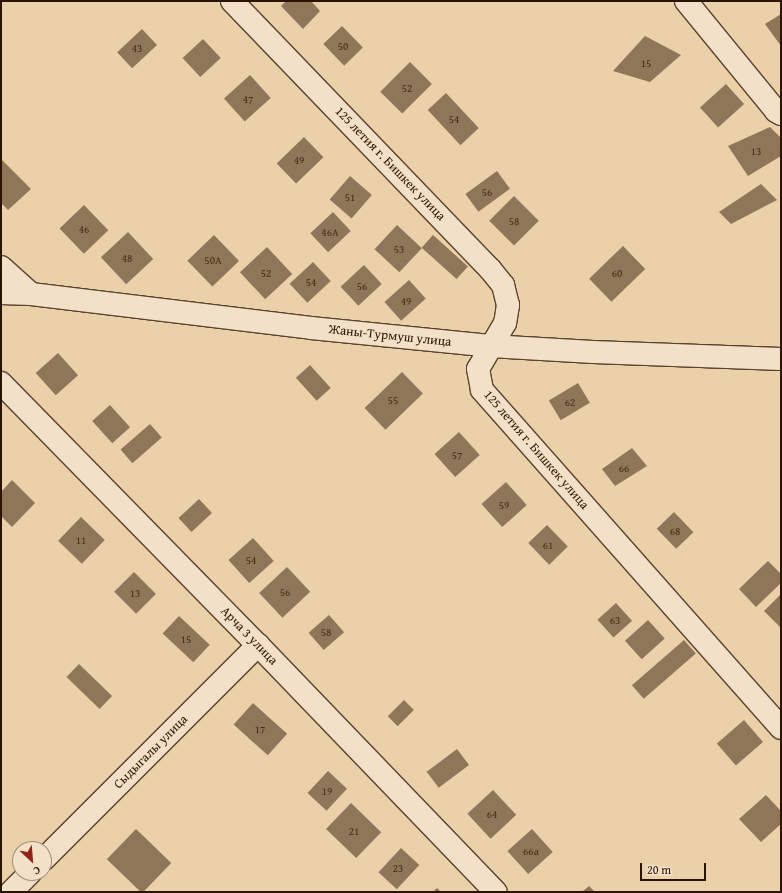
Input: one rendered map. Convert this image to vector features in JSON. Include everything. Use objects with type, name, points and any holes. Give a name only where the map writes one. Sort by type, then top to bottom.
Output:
[{"type":"street","name":"125 летия г. Бишкек улица","points":[[232,1],[490,269],[503,285],[508,304],[505,323],[490,346],[478,369],[482,390],[781,728]]},
{"type":"street","points":[[686,1],[776,111],[781,114]]},
{"type":"street","points":[[1,267],[31,294]]},
{"type":"street","name":"Жаны-Турмуш улица","points":[[1,293],[31,294],[311,328],[490,346],[593,352],[781,359]]},
{"type":"street","name":"Арча 3 улица","points":[[1,383],[258,644],[496,892]]},
{"type":"street","name":"Сыдыгалы улица","points":[[52,851],[258,644]]},
{"type":"street","points":[[11,892],[22,881]]},
{"type":"building","points":[[286,1],[311,1],[320,11],[303,29],[281,6]]},
{"type":"building","points":[[781,14],[781,46],[765,24]]},
{"type":"building","points":[[342,26],[363,48],[344,66],[323,44]]},
{"type":"building","points":[[142,29],[157,45],[132,68],[117,52]]},
{"type":"building","points":[[645,36],[681,55],[650,82],[613,71]]},
{"type":"building","points":[[203,39],[221,58],[200,77],[183,58]]},
{"type":"building","points":[[410,62],[432,84],[402,114],[380,92]]},
{"type":"building","points":[[250,75],[271,98],[245,121],[224,98]]},
{"type":"building","points":[[726,84],[744,104],[718,127],[700,107]]},
{"type":"building","points":[[446,93],[479,128],[460,145],[428,110]]},
{"type":"building","points":[[770,127],[781,138],[781,156],[748,176],[728,146]]},
{"type":"building","points":[[304,137],[323,157],[296,184],[277,163]]},
{"type":"building","points":[[1,159],[31,189],[8,210],[1,203]]},
{"type":"building","points":[[497,171],[510,189],[478,212],[465,194]]},
{"type":"building","points":[[350,176],[372,195],[352,218],[330,199]]},
{"type":"building","points":[[761,184],[777,200],[731,224],[719,212]]},
{"type":"building","points":[[514,196],[539,221],[514,245],[489,221]]},
{"type":"building","points":[[84,205],[108,230],[84,254],[60,229]]},
{"type":"building","points":[[333,212],[351,231],[328,252],[310,233]]},
{"type":"building","points":[[397,225],[422,248],[399,272],[374,249]]},
{"type":"building","points":[[128,232],[153,259],[126,284],[101,257]]},
{"type":"building","points":[[214,235],[239,261],[212,287],[187,261]]},
{"type":"building","points":[[433,235],[468,266],[457,279],[422,248]]},
{"type":"building","points":[[623,246],[645,269],[611,302],[589,279]]},
{"type":"building","points":[[267,247],[292,274],[265,299],[240,272]]},
{"type":"building","points":[[313,262],[331,281],[307,303],[290,284]]},
{"type":"building","points":[[364,265],[382,284],[358,306],[341,287]]},
{"type":"building","points":[[409,280],[426,299],[401,321],[384,302]]},
{"type":"building","points":[[58,353],[78,375],[56,395],[36,373]]},
{"type":"building","points":[[310,365],[331,388],[317,401],[296,378]]},
{"type":"building","points":[[402,372],[423,394],[385,430],[365,408]]},
{"type":"building","points":[[578,383],[590,403],[561,420],[549,401]]},
{"type":"building","points":[[110,405],[130,427],[112,443],[92,421]]},
{"type":"building","points":[[150,424],[162,438],[132,463],[121,450]]},
{"type":"building","points":[[459,432],[480,455],[455,477],[434,454]]},
{"type":"building","points":[[632,448],[647,466],[615,486],[602,469]]},
{"type":"building","points":[[12,480],[35,503],[12,527],[1,516],[1,492]]},
{"type":"building","points":[[506,482],[527,505],[502,527],[481,504]]},
{"type":"building","points":[[199,499],[212,513],[191,532],[179,518]]},
{"type":"building","points":[[674,512],[693,532],[676,549],[657,529]]},
{"type":"building","points":[[81,517],[105,540],[82,564],[58,541]]},
{"type":"building","points":[[547,525],[568,547],[549,565],[528,543]]},
{"type":"building","points":[[253,538],[274,561],[249,583],[228,560]]},
{"type":"building","points":[[768,561],[781,574],[781,583],[756,607],[739,589]]},
{"type":"building","points":[[287,567],[310,592],[282,618],[259,593]]},
{"type":"building","points":[[134,572],[156,594],[136,614],[114,592]]},
{"type":"building","points":[[781,594],[781,628],[764,611]]},
{"type":"building","points":[[616,603],[632,621],[613,638],[597,620]]},
{"type":"building","points":[[329,615],[344,632],[324,650],[309,633]]},
{"type":"building","points":[[179,616],[210,645],[193,662],[163,634]]},
{"type":"building","points":[[648,620],[665,639],[642,659],[625,641]]},
{"type":"building","points":[[684,640],[696,654],[644,699],[632,685]]},
{"type":"building","points":[[79,664],[112,696],[100,709],[66,677]]},
{"type":"building","points":[[404,700],[414,710],[398,726],[388,716]]},
{"type":"building","points":[[253,703],[287,734],[268,755],[234,725]]},
{"type":"building","points":[[744,720],[763,742],[736,766],[717,744]]},
{"type":"building","points":[[457,749],[469,765],[439,788],[427,772]]},
{"type":"building","points":[[328,771],[347,789],[327,811],[308,793]]},
{"type":"building","points":[[493,790],[516,815],[491,839],[467,814]]},
{"type":"building","points":[[766,795],[781,811],[781,824],[761,842],[739,819]]},
{"type":"building","points":[[351,803],[381,832],[356,858],[326,829]]},
{"type":"building","points":[[136,829],[171,863],[143,892],[141,892],[107,859]]},
{"type":"building","points":[[532,829],[553,852],[528,874],[507,851]]},
{"type":"building","points":[[401,848],[419,865],[397,889],[378,872]]},
{"type":"building","points":[[589,886],[595,892],[582,892]]},
{"type":"building","points":[[437,888],[441,892],[433,892]]}]
